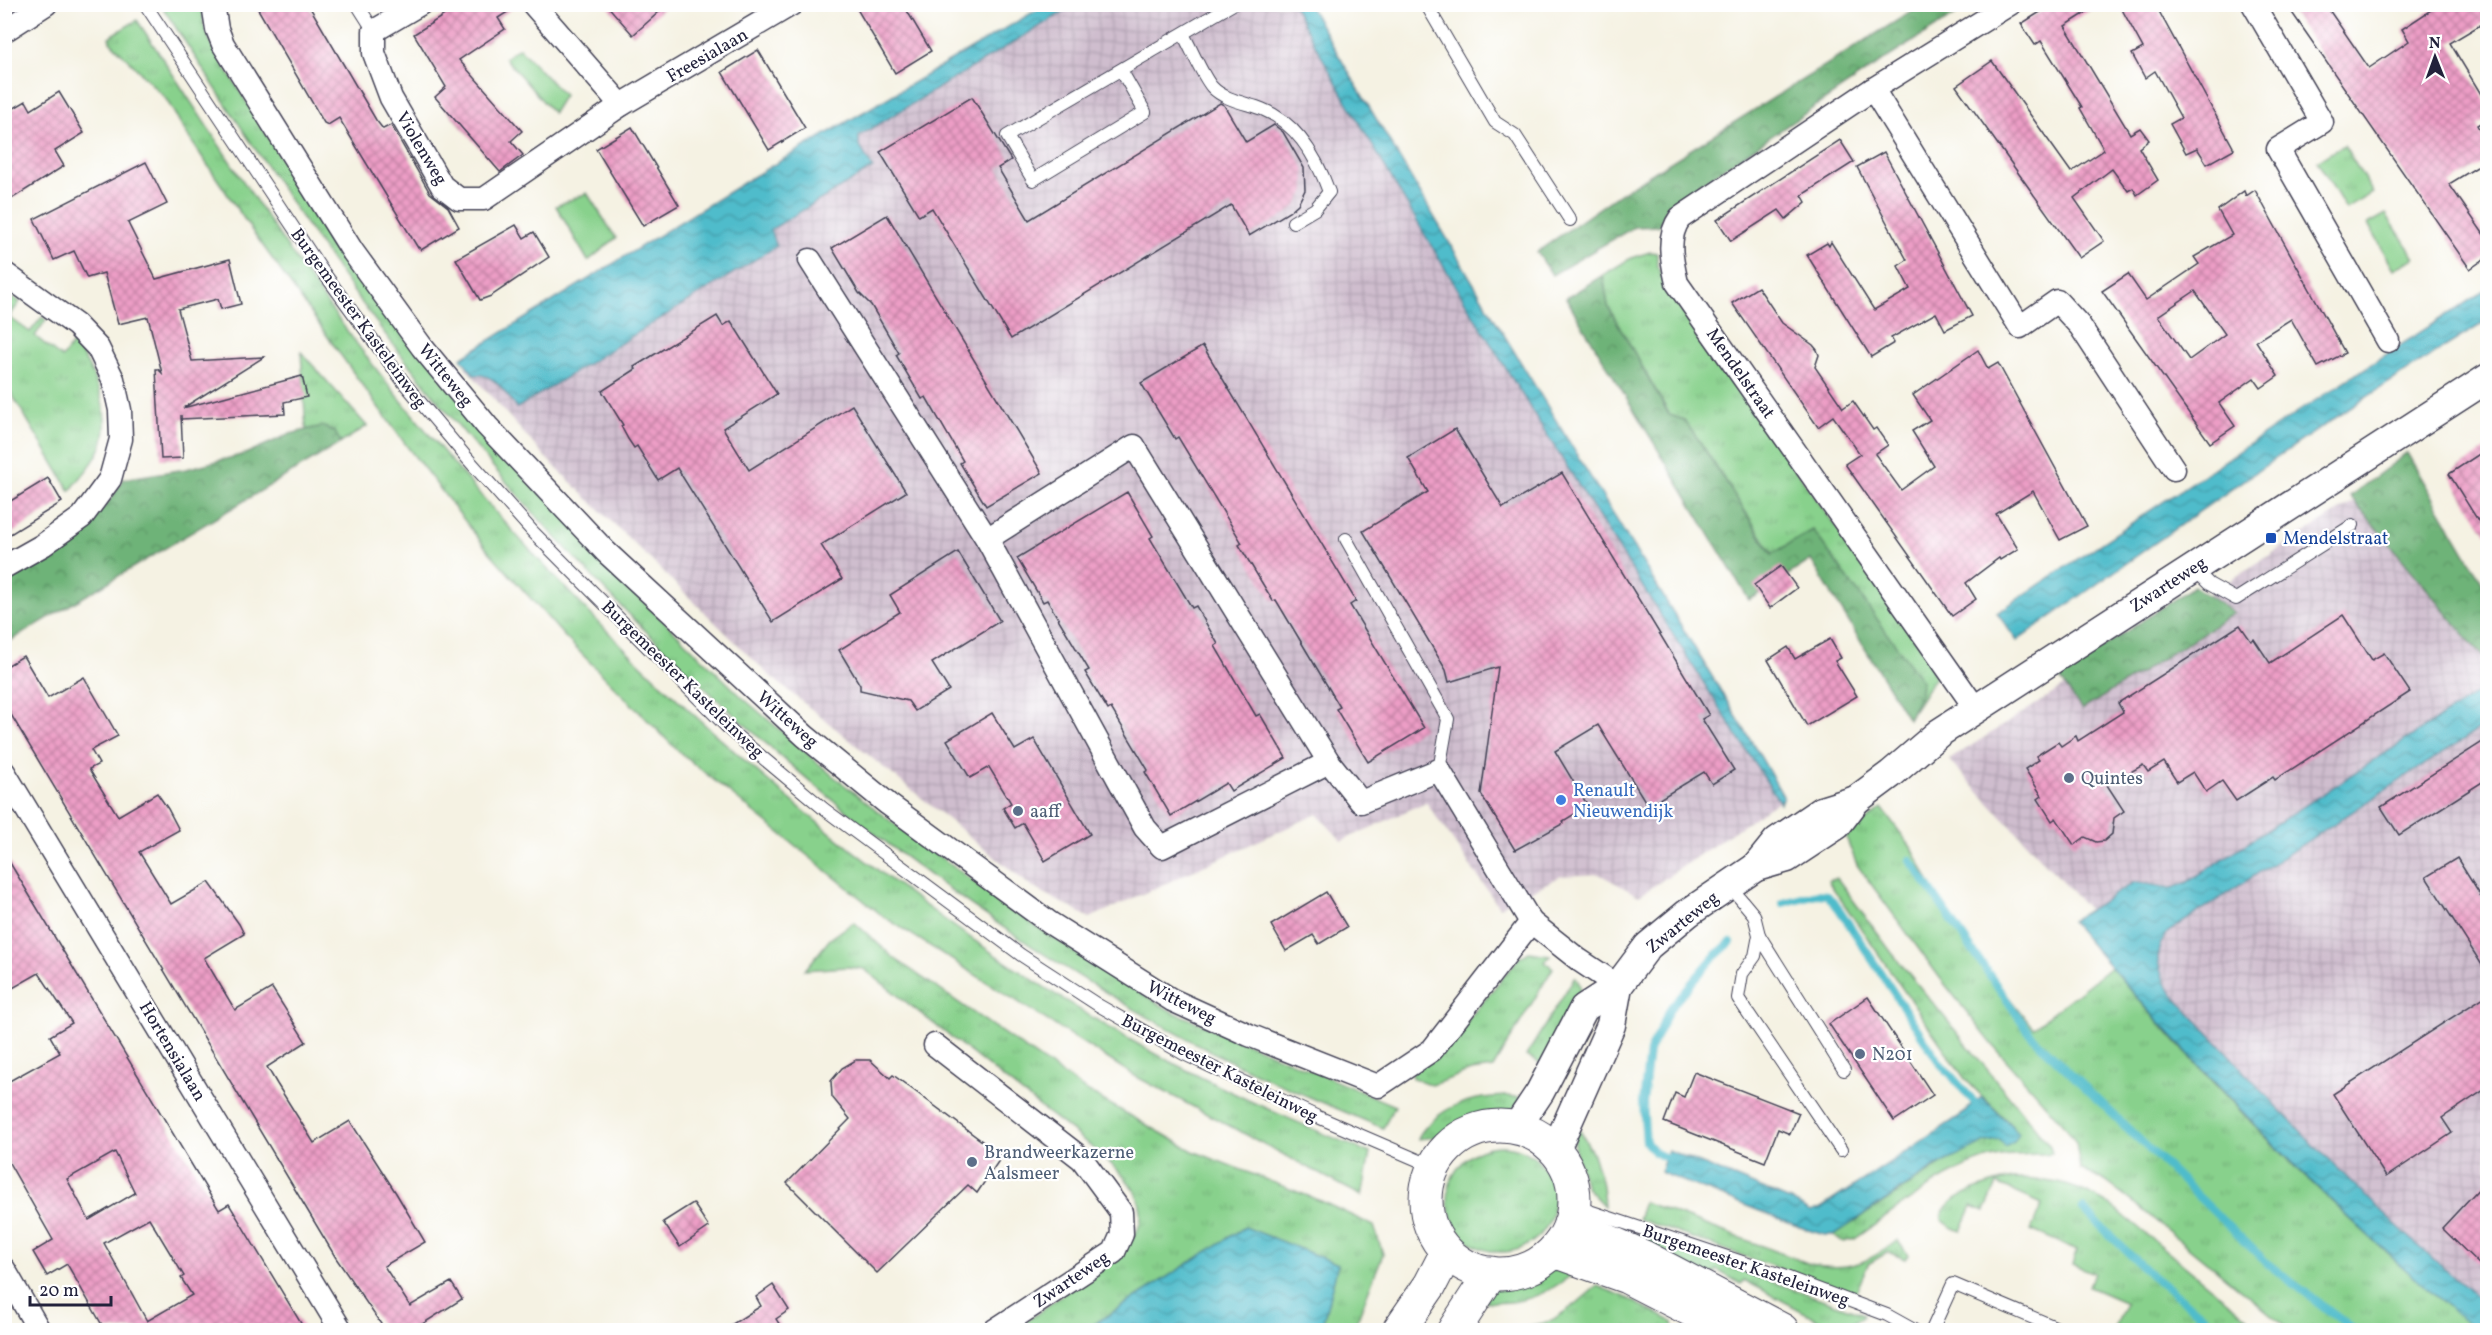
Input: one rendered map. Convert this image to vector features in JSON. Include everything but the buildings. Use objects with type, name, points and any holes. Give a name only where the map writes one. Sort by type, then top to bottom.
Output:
[{"type":"main road","points":[[1493,1126],[1516,1128],[1538,1136],[1555,1151],[1569,1172],[1575,1196],[1566,1227],[1537,1265],[1516,1273],[1491,1273],[1468,1267],[1447,1252],[1430,1225],[1426,1204],[1428,1182],[1434,1167],[1451,1145],[1471,1132],[1493,1126]]},
{"type":"main road","points":[[1566,1227],[1627,1277],[1730,1330]]},
{"type":"main road","name":"Burgemeester Kasteleinweg","points":[[1566,1227],[1644,1257],[1782,1330]]},
{"type":"main road","points":[[1399,1330],[1425,1293],[1447,1252]]},
{"type":"main road","points":[[1454,1330],[1491,1273]]},
{"type":"street","points":[[4,31],[46,4]]},
{"type":"street","name":"Witteweg","points":[[213,4],[217,29],[223,44],[353,252],[422,347],[487,426],[606,552],[805,736],[888,804],[1050,923],[1172,1000],[1249,1035],[1378,1086],[1432,1050],[1531,922]]},
{"type":"street","points":[[374,31],[420,4]]},
{"type":"street","name":"Freesialaan","points":[[621,105],[792,4]]},
{"type":"street","name":"Mendelstraat","points":[[1976,709],[1677,283],[1671,256],[1673,226],[1680,218],[1874,89],[2010,4]]},
{"type":"street","points":[[2253,4],[2322,122],[2278,149],[2388,341]]},
{"type":"street","points":[[537,6],[621,105]]},
{"type":"street","name":"Violenweg","points":[[374,31],[374,53],[391,98],[442,186],[459,200],[484,199],[621,105]]},
{"type":"street","points":[[1874,89],[2020,327],[2057,301],[2080,326],[2174,470]]},
{"type":"street","points":[[810,260],[987,539],[1145,828],[1162,848],[1329,762]]},
{"type":"street","points":[[4,273],[76,325],[98,348],[114,379],[120,410],[121,439],[110,479],[82,517],[43,545],[4,567]]},
{"type":"street","name":"Zwarteweg","points":[[1516,1128],[1539,1092],[1584,1008],[1618,986],[1648,946],[1756,867],[1777,841],[1821,810],[1857,800],[1892,774],[1939,733],[2487,378]]},
{"type":"street","points":[[987,539],[1134,446],[1329,762],[1361,802],[1439,770],[1531,922],[1579,960],[1618,986]]},
{"type":"street","name":"Hortensialaan","points":[[4,772],[341,1330]]},
{"type":"street","name":"Zwarteweg","points":[[1555,1151],[1611,1025],[1618,986]]},
{"type":"street","name":"Zwarteweg","points":[[935,1045],[1082,1159],[1121,1212],[1122,1234],[1114,1252],[995,1330]]},
{"type":"street","points":[[4,1269],[39,1330]]},
{"type":"lane","name":"Burgemeester Kasteleinweg","points":[[145,4],[321,269],[405,384],[533,532],[732,732],[834,816],[1021,955],[1098,1005],[1184,1054],[1318,1118],[1434,1167]]},
{"type":"lane","points":[[357,4],[374,31]]},
{"type":"lane","points":[[1121,70],[1145,112],[1033,180],[1007,136],[1233,4]]},
{"type":"lane","points":[[1426,4],[1495,122],[1515,135],[1570,220]]},
{"type":"lane","points":[[1183,34],[1212,87],[1238,102],[1263,110],[1284,121],[1305,144],[1322,173],[1329,192],[1315,209],[1293,222]]},
{"type":"lane","points":[[2193,568],[2209,584],[2236,599],[2353,525]]},
{"type":"lane","points":[[1346,539],[1448,719],[1439,770]]},
{"type":"lane","points":[[1729,885],[1754,915],[1759,935],[1844,1070]]},
{"type":"lane","points":[[1759,935],[1755,956],[1742,974],[1738,998],[1841,1150]]},
{"type":"lane","name":"Burgemeester Kasteleinweg","points":[[1566,1227],[1778,1274],[1887,1315],[1914,1330]]},
{"type":"lane","points":[[1932,1330],[1953,1284],[2062,1330]]},
{"type":"shaded area","points":[[1055,5],[1296,5],[1780,800],[1639,896],[1599,874],[1561,876],[1499,907],[1426,802],[1342,841],[1317,814],[1090,918],[1032,887],[769,675],[544,456],[465,367],[527,339]]},
{"type":"shaded area","points":[[2403,470],[2487,609],[2487,1314],[2318,1163],[2117,940],[1949,760]]},
{"type":"green space","points":[[161,5],[202,5],[204,25],[212,46],[292,176],[608,567],[743,698],[832,775],[893,823],[1037,927],[1171,1011],[1395,1106],[1383,1128],[1280,1085],[1220,1056],[1103,991],[989,918],[881,838],[776,752],[677,661],[582,565],[491,465],[406,361],[341,275]]},
{"type":"green space","points":[[1922,5],[1971,5],[1884,60],[1683,196],[1667,208],[1659,226],[1634,227],[1552,275],[1537,252],[1621,193]]},
{"type":"green space","points":[[137,20],[287,247],[384,379],[462,474],[544,566],[630,654],[720,738],[813,819],[910,894],[1011,965],[1146,1049],[1273,1111],[1370,1153],[1362,1196],[1135,1076],[884,917],[679,752],[564,636],[486,548],[409,449],[251,229],[188,136],[166,99],[110,41],[109,37]]},
{"type":"green space","points":[[519,48],[564,95],[553,113],[505,58]]},
{"type":"green space","points":[[2344,145],[2373,193],[2346,209],[2317,161]]},
{"type":"green space","points":[[587,193],[616,238],[588,261],[556,206]]},
{"type":"green space","points":[[2386,214],[2415,258],[2394,269],[2368,224]]},
{"type":"green space","points":[[1650,252],[1657,253],[1657,266],[1673,297],[1927,655],[1935,677],[1908,719],[1920,694],[1813,530],[1773,554],[1684,420],[1670,415],[1608,306],[1603,275],[1631,258]]},
{"type":"green space","points":[[1603,275],[1608,306],[1669,415],[1684,420],[1772,554],[1813,530],[1921,680],[1920,694],[1908,719],[1811,560],[1749,600],[1566,298]]},
{"type":"green space","points":[[13,297],[20,302],[9,317],[30,332],[42,317],[46,320],[35,336],[62,358],[74,342],[88,364],[99,391],[105,418],[102,444],[92,463],[70,491],[5,383],[5,309]]},
{"type":"green space","points":[[301,352],[367,426],[341,443],[327,428],[318,427],[306,430]]},
{"type":"green space","points":[[322,426],[335,432],[341,443],[5,644],[4,580],[71,537],[101,511],[123,479],[186,469],[245,454],[290,434]]},
{"type":"green space","points":[[2407,453],[2487,590],[2487,662],[2350,496]]},
{"type":"green space","points":[[2194,586],[2234,613],[2082,710],[2059,677]]},
{"type":"green space","points":[[1882,808],[1913,850],[1951,924],[2033,1028],[2111,967],[2196,1064],[2285,1157],[2379,1245],[2476,1330],[2290,1330],[2124,1195],[2105,1181],[2080,1169],[2076,1143],[2067,1129],[1992,1044],[1857,865],[1846,837]]},
{"type":"green space","points":[[1837,878],[1892,953],[2050,1146],[2052,1153],[2001,1156],[1966,1167],[1917,1195],[1855,1239],[1843,1242],[1834,1235],[1955,1155],[1986,1142],[2019,1133],[1965,1079],[1828,881]]},
{"type":"green space","points":[[854,922],[894,958],[1085,1090],[1193,1151],[1321,1201],[1374,1226],[1383,1254],[1351,1330],[1306,1330],[1323,1322],[1338,1264],[1245,1227],[1085,1330],[1015,1330],[1124,1249],[1138,1230],[1141,1216],[1139,1201],[1129,1182],[1093,1148],[864,969],[848,967],[805,970],[830,939]]},
{"type":"green space","points":[[1529,952],[1550,955],[1545,962],[1553,968],[1493,1068],[1471,1071],[1432,1085],[1413,1078],[1412,1072],[1438,1056],[1519,958]]},
{"type":"green space","points":[[1574,978],[1580,985],[1580,999],[1543,1065],[1526,1056]]},
{"type":"green space","points":[[1507,1096],[1525,1098],[1508,1112],[1478,1117],[1437,1137],[1418,1139],[1422,1131],[1446,1110],[1475,1099]]},
{"type":"green space","points":[[1576,1131],[1580,1131],[1594,1158],[1600,1176],[1604,1206],[1586,1187],[1574,1147]]},
{"type":"green space","points":[[1501,1146],[1521,1150],[1538,1162],[1550,1179],[1554,1199],[1550,1219],[1538,1236],[1521,1248],[1501,1252],[1481,1248],[1464,1236],[1452,1219],[1448,1199],[1452,1179],[1464,1162],[1481,1150]]},
{"type":"green space","points":[[2013,1179],[2056,1182],[2092,1195],[2104,1202],[2117,1210],[2262,1330],[2114,1330],[2126,1303],[2089,1287],[2094,1273],[2072,1264],[2077,1250],[2031,1230],[2042,1204],[1997,1184],[1985,1211],[1972,1206],[1961,1231],[1942,1220],[1943,1211],[1959,1197],[1994,1183]]},
{"type":"green space","points":[[1644,1202],[1810,1264],[1836,1267],[1857,1264],[1898,1241],[1908,1255],[1905,1259],[1888,1252],[1868,1264],[1855,1295],[1638,1219]]},
{"type":"green space","points":[[1634,1233],[1864,1314],[1862,1318],[1837,1330],[1744,1280],[1741,1284],[1717,1270],[1715,1273],[1699,1276],[1630,1242]]},
{"type":"green space","points":[[1562,1267],[1573,1274],[1531,1298],[1508,1302],[1483,1301],[1499,1284],[1528,1279],[1546,1270]]},
{"type":"green space","points":[[1597,1286],[1623,1296],[1673,1322],[1674,1330],[1515,1329],[1549,1322]]},
{"type":"water","points":[[1047,4],[1075,5],[859,136],[859,145],[873,168],[770,230],[777,246],[517,408],[494,380],[474,375],[461,358],[753,177]]},
{"type":"water","points":[[1293,5],[1309,5],[1501,330],[1755,747],[1783,796],[1780,803],[1530,408],[1409,208]]},
{"type":"water","points":[[2487,289],[2487,321],[2308,436],[2017,641],[1997,613],[2293,415]]},
{"type":"water","points":[[2487,687],[2487,724],[2168,932],[2160,945],[2158,956],[2160,968],[2169,989],[2253,1081],[2384,1213],[2487,1306],[2487,1330],[2476,1330],[2367,1235],[2264,1134],[2166,1030],[2071,921],[2134,882],[2172,888],[2186,883]]},
{"type":"water","points":[[1982,1097],[2019,1133],[2014,1142],[2005,1147],[2000,1140],[1986,1142],[1933,1168],[1834,1235],[1808,1230],[1660,1172],[1668,1150],[1790,1200],[1811,1212],[1821,1208],[1966,1112],[1968,1107]]},
{"type":"water","points":[[1245,1227],[1338,1264],[1323,1322],[1306,1330],[1085,1330]]},
{"type":"waterway","points":[[1910,860],[2031,1035],[2268,1264],[2354,1330]]},
{"type":"waterway","points":[[1783,903],[1817,894],[1827,895],[1839,909],[1939,1062],[1977,1105],[1980,1112]]},
{"type":"waterway","points":[[1673,1161],[1654,1152],[1646,1142],[1643,1103],[1649,1051],[1671,1007],[1713,958],[1731,942]]},
{"type":"waterway","points":[[2083,1209],[2150,1274],[2221,1330]]},
{"type":"place","name":"Mendelstraat","points":[[2271,538]]},
{"type":"place","name":"Quintes","points":[[2069,778]]},
{"type":"place","name":"Renault Nieuwendijk","points":[[1561,800]]},
{"type":"place","name":"aaff","points":[[1018,811]]},
{"type":"place","name":"N201","points":[[1860,1054]]},
{"type":"place","name":"Brandweerkazerne Aalsmeer","points":[[972,1162]]}]
